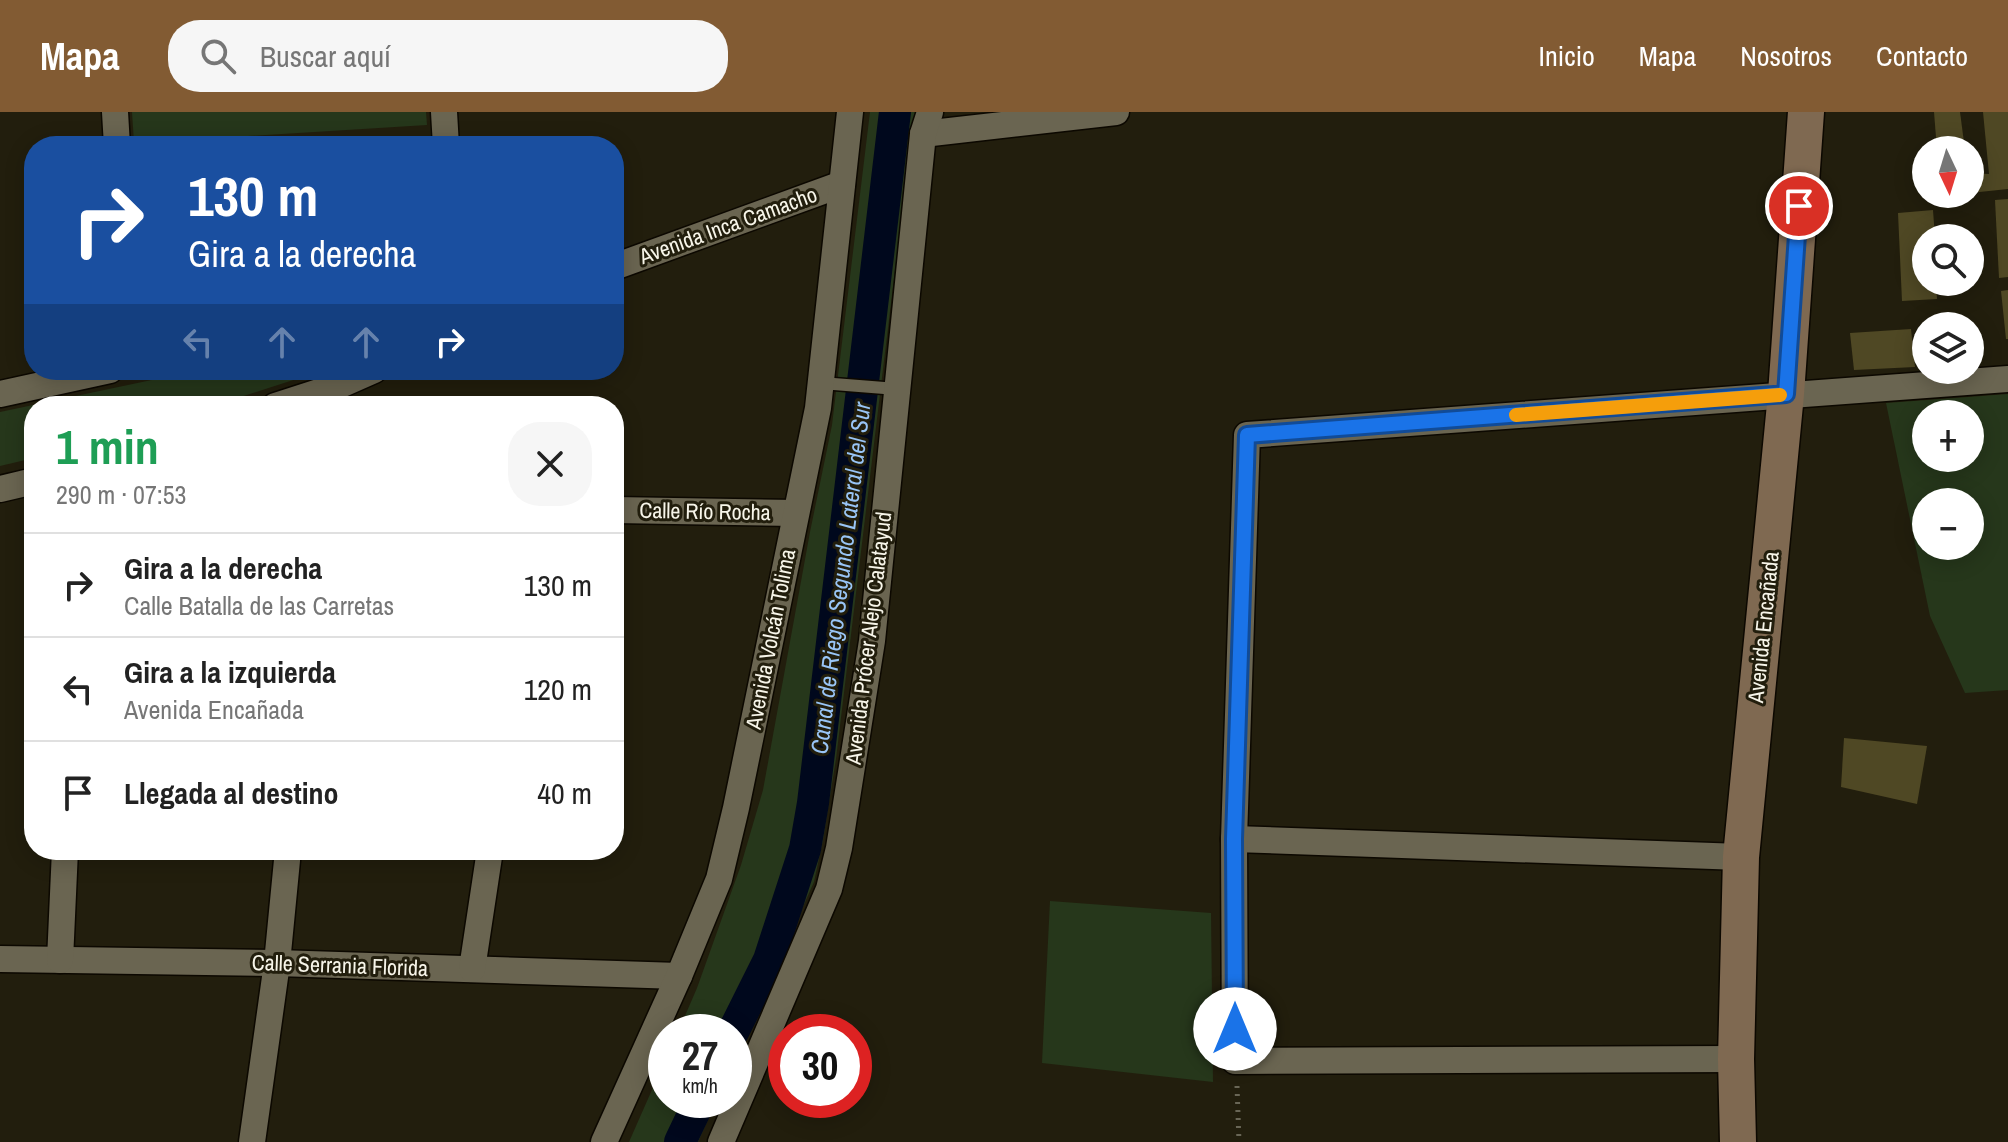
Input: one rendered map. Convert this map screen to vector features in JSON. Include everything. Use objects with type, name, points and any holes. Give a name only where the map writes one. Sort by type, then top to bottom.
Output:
[{"type":"main road","name":"Avenida Encañada","points":[[1738,1142],[1736,1059],[1741,857],[1786,394],[1806,112]]},
{"type":"street","points":[[115,112],[116,136]]},
{"type":"street","points":[[444,112],[445,136]]},
{"type":"street","name":"Avenida Volcán Tolima","points":[[604,1142],[679,976],[723,865],[818,408],[833,384],[842,184],[850,112]]},
{"type":"street","points":[[927,123],[1116,112]]},
{"type":"street","name":"Avenida Prócer Alejo Calatayud","points":[[721,1142],[829,889],[839,848],[872,641],[885,388],[927,123]]},
{"type":"street","name":"Avenida Inca Camacho","points":[[624,263],[842,184]]},
{"type":"street","points":[[1736,1059],[1235,1061],[1234,839],[1247,435],[2008,379]]},
{"type":"street","points":[[0,394],[64,380]]},
{"type":"street","points":[[338,396],[360,380]]},
{"type":"street","points":[[0,489],[24,483]]},
{"type":"street","name":"Calle Río Rocha","points":[[624,510],[795,513]]},
{"type":"street","points":[[1234,839],[1741,857]]},
{"type":"street","points":[[60,960],[65,860]]},
{"type":"street","points":[[252,1142],[277,963],[287,860]]},
{"type":"street","points":[[472,969],[488,860]]},
{"type":"street","name":"Calle Serrania Florida","points":[[0,959],[277,963],[679,976]]},
{"type":"lane","points":[[833,384],[885,388]]},
{"type":"path","points":[[1235,1061],[1239,1142]]},
{"type":"green space","points":[[132,112],[426,112],[427,125],[248,136],[134,136]]},
{"type":"green space","points":[[870,112],[916,112],[836,759],[814,882],[752,1021],[752,1014],[686,1014],[741,865],[763,790],[832,425]]},
{"type":"green space","points":[[152,380],[293,380],[244,396],[76,396]]},
{"type":"green space","points":[[2008,394],[2008,690],[1965,693],[1930,616],[1918,560],[1984,560],[1984,488],[1912,488],[1912,529],[1886,403],[1912,401],[1912,472],[1984,472],[1984,400],[1927,400]]},
{"type":"green space","points":[[24,407],[24,460],[0,466],[0,412]]},
{"type":"green space","points":[[1050,901],[1211,913],[1213,1082],[1042,1063]]},
{"type":"green space","points":[[648,1099],[648,1118],[709,1118],[698,1142],[629,1142]]},
{"type":"building","points":[[1934,112],[1960,112],[1963,136],[1936,136]]},
{"type":"building","points":[[1983,112],[2008,112],[2008,189],[1984,192],[1984,174],[1989,174]]},
{"type":"building","points":[[2008,199],[2008,277],[1999,278],[1995,200]]},
{"type":"building","points":[[1933,210],[1934,224],[1912,224],[1912,296],[1937,296],[1937,299],[1902,301],[1898,213]]},
{"type":"building","points":[[2008,290],[2008,339],[2006,339],[2001,291]]},
{"type":"building","points":[[1911,329],[1912,367],[1854,370],[1850,333]]},
{"type":"building","points":[[1844,738],[1927,746],[1917,804],[1841,787]]},
{"type":"waterway","name":"Canal de Riego Segundo Lateral del Sur","points":[[742,1014],[769,960],[805,849],[813,803],[895,112]]},
{"type":"waterway","name":"Canal de Riego Segundo Lateral del Sur","points":[[680,1142],[691,1118]]},
{"type":"slow traffic","points":[[1516,415],[1780,395]]},
{"type":"route","points":[[1235,1029],[1234,839],[1247,435],[1786,394],[1799,206]]}]
